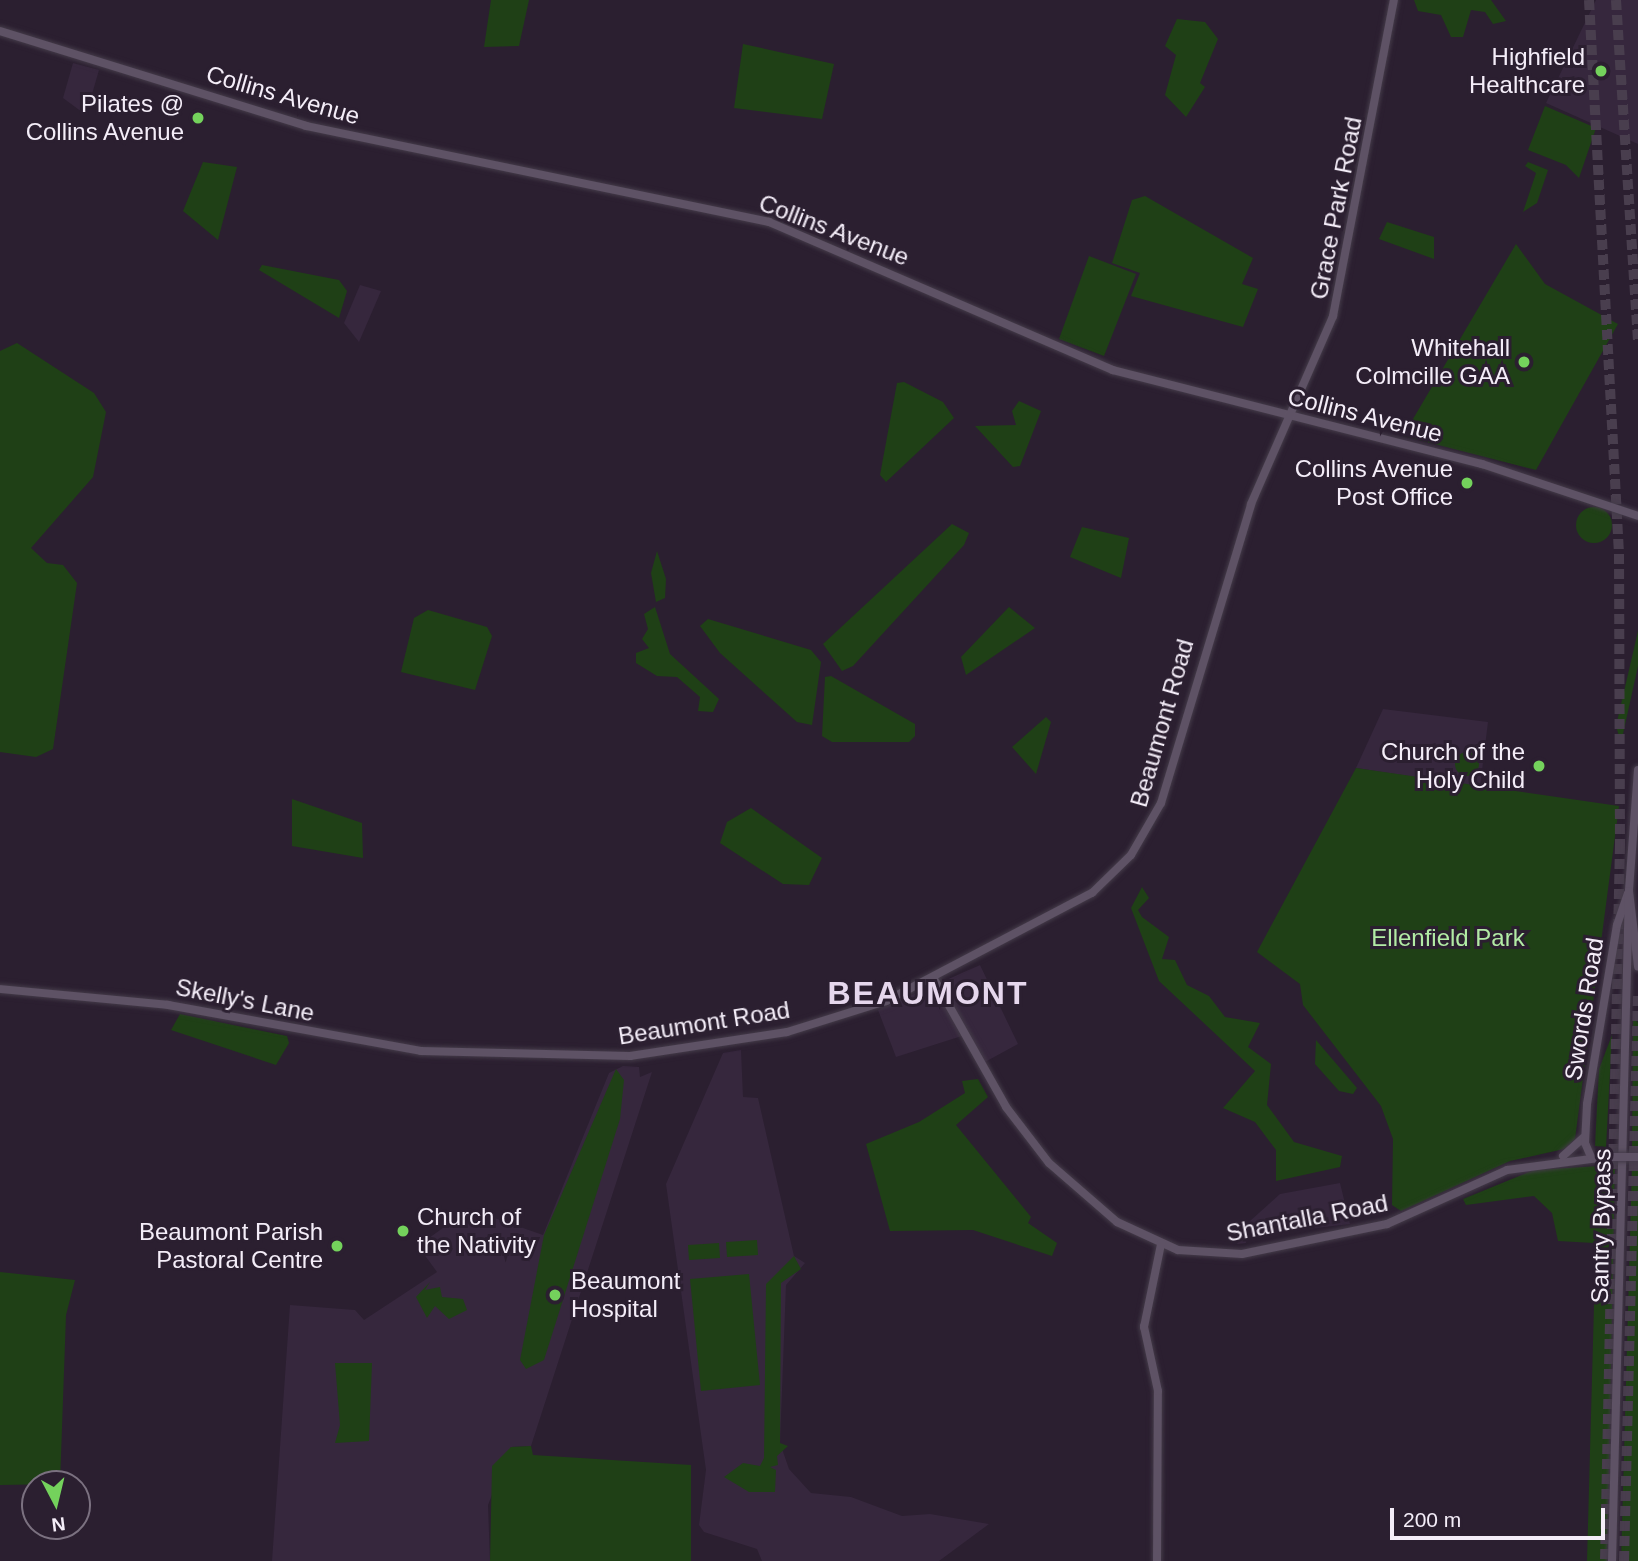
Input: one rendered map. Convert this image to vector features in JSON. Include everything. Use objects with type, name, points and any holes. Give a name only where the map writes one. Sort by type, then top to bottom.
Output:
[{"type":"street","name":"Grace Park Road","points":[[1289,415],[1344,280],[1394,0]]},
{"type":"street","name":"Collins Avenue","points":[[0,31],[306,126],[769,222],[1113,370],[1482,464],[1638,516]]},
{"type":"street","name":"Beaumont Road","points":[[482,1056],[630,1056],[747,1039],[828,1020],[934,979],[1092,893],[1145,837],[1161,803],[1250,508],[1289,415]]},
{"type":"street","points":[[1618,508],[1638,510]]},
{"type":"street","name":"Swords Road","points":[[1638,770],[1629,891],[1638,966]]},
{"type":"street","name":"Swords Road","points":[[1591,1157],[1585,1134],[1617,925],[1629,891]]},
{"type":"street","name":"Santry Bypass","points":[[1612,1561],[1629,891]]},
{"type":"street","name":"Shantalla Road","points":[[934,979],[983,1070],[1044,1158],[1107,1215],[1161,1244],[1196,1253],[1242,1254],[1387,1224],[1507,1170],[1558,1159],[1638,1157]]},
{"type":"street","name":"Skelly's Lane","points":[[0,989],[168,1004],[386,1046],[482,1056]]},
{"type":"street","points":[[1558,1159],[1585,1134]]},
{"type":"street","points":[[1157,1561],[1158,1391],[1144,1327],[1161,1244]]},
{"type":"shaded area","name":"Highfield Healthcare","points":[[1596,0],[1638,0],[1638,144],[1546,103]]},
{"type":"shaded area","points":[[73,63],[99,70],[86,115],[63,98]]},
{"type":"shaded area","points":[[360,285],[381,291],[359,342],[344,323]]},
{"type":"shaded area","points":[[1383,709],[1488,722],[1480,787],[1356,768]]},
{"type":"shaded area","points":[[980,965],[1018,1044],[985,1062],[968,1034],[896,1057],[878,1010]]},
{"type":"shaded area","points":[[741,1050],[743,1097],[758,1098],[794,1256],[805,1263],[786,1285],[780,1443],[789,1469],[811,1493],[851,1497],[902,1516],[930,1514],[989,1524],[939,1561],[762,1561],[757,1549],[704,1532],[699,1525],[706,1470],[666,1184],[723,1053]]},
{"type":"shaded area","name":"Beaumont Hospital","points":[[623,1066],[639,1067],[640,1077],[652,1072],[531,1446],[511,1447],[488,1505],[490,1561],[272,1561],[290,1305],[355,1310],[364,1320],[437,1272],[418,1246],[469,1209],[543,1235],[609,1073]]},
{"type":"shaded area","points":[[1340,1183],[1350,1224],[1245,1236],[1246,1243],[1237,1244],[1250,1221],[1280,1194]]},
{"type":"green space","points":[[491,0],[529,0],[519,46],[484,47]]},
{"type":"green space","points":[[1414,0],[1491,0],[1506,21],[1493,24],[1485,12],[1471,10],[1463,37],[1451,37],[1441,15],[1418,11]]},
{"type":"green space","points":[[1177,19],[1205,22],[1218,39],[1200,83],[1205,87],[1186,117],[1165,95],[1176,55],[1165,46]]},
{"type":"green space","points":[[743,44],[834,64],[822,119],[734,108]]},
{"type":"green space","points":[[1545,106],[1596,128],[1579,178],[1566,165],[1528,150]]},
{"type":"green space","points":[[203,162],[237,167],[218,240],[183,211]]},
{"type":"green space","points":[[1528,162],[1548,170],[1537,203],[1523,212],[1536,173],[1525,166]]},
{"type":"green space","points":[[1145,196],[1253,258],[1242,284],[1258,289],[1243,327],[1131,296],[1140,273],[1112,263],[1132,200]]},
{"type":"green space","points":[[1387,222],[1434,237],[1434,259],[1379,239]]},
{"type":"green space","name":"Whitehall Colmcille GAA","points":[[1516,244],[1545,284],[1618,324],[1536,470],[1403,436]]},
{"type":"green space","points":[[1089,256],[1136,274],[1104,356],[1059,339]]},
{"type":"green space","points":[[262,265],[339,280],[347,291],[339,318],[259,270]]},
{"type":"green space","points":[[17,343],[94,393],[106,412],[93,477],[31,548],[47,563],[63,565],[77,583],[53,749],[36,757],[0,752],[0,351]]},
{"type":"green space","points":[[904,382],[943,402],[954,418],[886,482],[880,475],[897,383]]},
{"type":"green space","points":[[1019,401],[1041,411],[1020,466],[1013,467],[975,426],[1016,425],[1012,411]]},
{"type":"green space","points":[[1594,507],[1606,513],[1612,525],[1606,537],[1594,543],[1582,537],[1576,525],[1582,513]]},
{"type":"green space","points":[[952,524],[969,533],[964,545],[853,666],[842,671],[823,644]]},
{"type":"green space","points":[[1082,527],[1129,538],[1121,578],[1070,557]]},
{"type":"green space","points":[[657,551],[666,579],[665,598],[656,602],[651,573]]},
{"type":"green space","points":[[655,607],[670,654],[719,699],[713,712],[698,711],[700,697],[677,677],[657,676],[636,663],[636,653],[649,648],[642,639],[648,629],[644,614]]},
{"type":"green space","points":[[1009,607],[1035,628],[966,675],[961,657]]},
{"type":"green space","points":[[428,610],[487,627],[492,636],[475,690],[401,672],[414,618]]},
{"type":"green space","points":[[708,619],[811,650],[821,662],[812,725],[797,722],[720,653],[700,626]]},
{"type":"green space","points":[[1638,631],[1638,666],[1621,743],[1616,726]]},
{"type":"green space","points":[[831,676],[915,724],[915,736],[909,742],[832,742],[822,736],[825,677]]},
{"type":"green space","points":[[1046,717],[1051,722],[1036,774],[1012,747]]},
{"type":"green space","points":[[1467,752],[1476,755],[1479,764],[1476,773],[1467,776],[1458,773],[1455,764],[1458,755]]},
{"type":"green space","name":"Ellenfield Park","points":[[1356,768],[1619,806],[1575,1139],[1564,1149],[1510,1161],[1401,1211],[1392,1205],[1393,1139],[1381,1106],[1303,1005],[1300,984],[1257,952]]},
{"type":"green space","points":[[292,799],[362,823],[363,858],[292,846]]},
{"type":"green space","points":[[751,808],[822,858],[809,885],[783,884],[720,843],[727,822]]},
{"type":"green space","points":[[1142,887],[1149,898],[1138,910],[1142,917],[1169,937],[1162,959],[1175,960],[1187,985],[1209,996],[1225,1017],[1260,1023],[1248,1047],[1271,1064],[1267,1105],[1294,1142],[1342,1156],[1340,1167],[1276,1181],[1276,1150],[1255,1122],[1223,1108],[1255,1071],[1159,981],[1131,908]]},
{"type":"green space","points":[[180,1014],[287,1036],[289,1043],[276,1065],[171,1030]]},
{"type":"green space","points":[[1633,1016],[1638,1023],[1638,1148],[1632,1148]]},
{"type":"green space","points":[[1612,1035],[1606,1147],[1595,1146],[1599,1069]]},
{"type":"green space","points":[[1316,1040],[1357,1088],[1353,1094],[1339,1091],[1315,1064]]},
{"type":"green space","points":[[616,1069],[624,1080],[620,1119],[544,1360],[526,1369],[520,1360],[544,1235]]},
{"type":"green space","points":[[978,1079],[988,1097],[956,1125],[1031,1217],[1028,1223],[1057,1243],[1052,1256],[973,1230],[890,1231],[866,1144],[919,1122],[965,1093],[962,1081]]},
{"type":"green space","points":[[1615,1165],[1607,1561],[1587,1561],[1596,1232],[1594,1243],[1558,1241],[1552,1213],[1534,1196],[1466,1205],[1463,1199],[1534,1170]]},
{"type":"green space","points":[[1632,1167],[1638,1168],[1638,1561],[1621,1561]]},
{"type":"green space","points":[[757,1240],[758,1255],[727,1257],[726,1242]]},
{"type":"green space","points":[[719,1243],[720,1258],[689,1260],[688,1245]]},
{"type":"green space","points":[[794,1256],[801,1269],[781,1283],[780,1443],[788,1446],[777,1456],[778,1465],[770,1467],[776,1470],[775,1492],[749,1492],[724,1477],[743,1463],[760,1466],[764,1458],[766,1284]]},
{"type":"green space","points":[[0,1272],[75,1280],[66,1315],[60,1470],[21,1470],[21,1485],[0,1485]]},
{"type":"green space","points":[[749,1274],[760,1385],[701,1391],[690,1279]]},
{"type":"green space","points":[[430,1282],[425,1290],[440,1287],[442,1297],[463,1299],[467,1310],[449,1319],[435,1306],[427,1318],[416,1297]]},
{"type":"green space","points":[[335,1363],[372,1363],[369,1441],[335,1443],[340,1425]]},
{"type":"green space","points":[[531,1446],[533,1455],[691,1465],[691,1561],[490,1561],[492,1466],[511,1447]]},
{"type":"tunnel","points":[[1589,0],[1619,554],[1620,844],[1605,1561]]},
{"type":"tunnel","points":[[1616,0],[1638,342]]},
{"type":"tunnel","points":[[1624,1561],[1638,993]]},
{"type":"place","name":"Highfield Healthcare","points":[[1601,71]]},
{"type":"place","name":"Pilates @ Collins Avenue","points":[[198,118]]},
{"type":"place","name":"Whitehall Colmcille GAA","points":[[1524,362]]},
{"type":"place","name":"Collins Avenue Post Office","points":[[1467,483]]},
{"type":"place","name":"Church of the Holy Child","points":[[1539,766]]},
{"type":"place","name":"Church of the Nativity","points":[[403,1231]]},
{"type":"place","name":"Beaumont Parish Pastoral Centre","points":[[337,1246]]},
{"type":"place","name":"Beaumont Hospital","points":[[555,1295]]},
{"type":"district","name":"BEAUMONT","points":[[928,993]]}]
